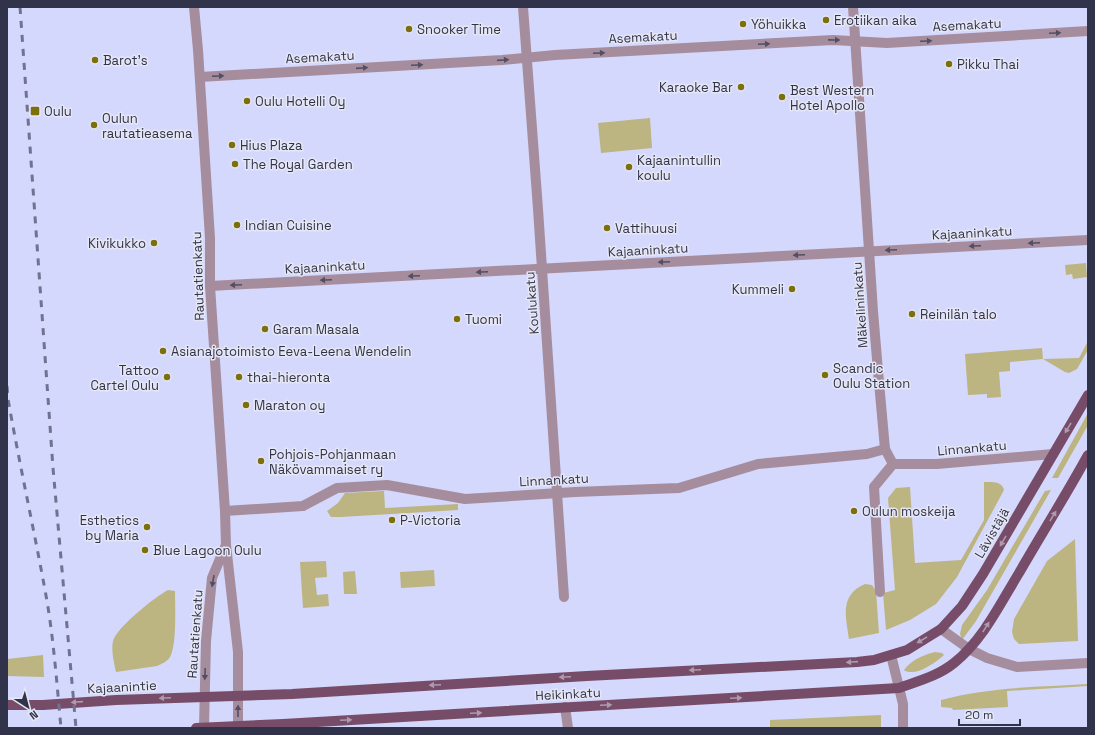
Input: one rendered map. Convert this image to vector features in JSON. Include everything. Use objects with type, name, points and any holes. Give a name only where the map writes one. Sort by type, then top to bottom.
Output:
[{"type":"main road","name":"Lävistäjä","points":[[890,655],[907,650],[941,629],[962,606],[983,574],[1088,395]]},
{"type":"main road","points":[[899,688],[935,675],[953,664],[982,634],[1085,465],[1088,455]]},
{"type":"main road","name":"Heikinkatu","points":[[238,695],[299,693],[579,676],[857,662],[874,660],[890,655]]},
{"type":"main road","name":"Heikinkatu","points":[[238,727],[899,688]]},
{"type":"main road","name":"Kajaanintie","points":[[7,705],[43,705],[238,695]]},
{"type":"main road","points":[[196,728],[238,727]]},
{"type":"street","name":"Rautatienkatu","points":[[194,7],[211,253],[210,286],[226,545],[238,652],[238,727]]},
{"type":"street","name":"Koulukatu","points":[[523,7],[543,269],[564,597]]},
{"type":"street","name":"Mäkelininkatu","points":[[854,7],[873,311],[885,449],[893,464]]},
{"type":"street","name":"Asemakatu","points":[[200,77],[527,58],[555,55],[833,40],[887,43],[1088,31]]},
{"type":"street","name":"Kajaaninkatu","points":[[210,286],[1088,240]]},
{"type":"street","name":"Linnankatu","points":[[225,511],[303,506],[337,488],[387,484],[465,499],[678,488],[758,464],[867,454],[885,449]]},
{"type":"street","name":"Linnankatu","points":[[893,464],[938,464],[1053,454]]},
{"type":"street","points":[[880,592],[874,487],[893,464]]},
{"type":"street","name":"Rautatienkatu","points":[[204,728],[206,641],[212,578],[226,545]]},
{"type":"street","points":[[941,629],[969,649],[987,658],[1017,667],[1088,663]]},
{"type":"street","points":[[890,655],[903,704],[904,728]]},
{"type":"street","points":[[565,707],[568,728]]},
{"type":"shaded area","points":[[650,118],[652,148],[601,153],[598,123]]},
{"type":"shaded area","points":[[1086,263],[1087,277],[1073,279],[1072,274],[1066,275],[1065,265]]},
{"type":"shaded area","points":[[1088,341],[1088,350],[1077,369],[1069,373],[1043,359],[1079,358]]},
{"type":"shaded area","points":[[1042,348],[1043,359],[1010,362],[1010,371],[999,372],[1001,397],[987,398],[987,394],[968,395],[965,354]]},
{"type":"shaded area","points":[[1088,413],[1088,425],[1058,478],[1052,478]]},
{"type":"shaded area","points":[[984,482],[999,484],[1004,490],[957,577],[936,604],[910,620],[886,630],[883,593],[895,590],[888,498],[896,488],[910,487],[915,563],[961,560],[984,520]]},
{"type":"shaded area","points":[[1051,490],[976,621],[962,640],[960,634],[962,625],[987,590],[1045,491]]},
{"type":"shaded area","points":[[384,491],[385,508],[458,504],[458,510],[341,517],[331,517],[327,511],[338,503],[345,493]]},
{"type":"shaded area","points":[[1075,539],[1078,641],[1019,644],[1014,639],[1012,632],[1014,619],[1047,561]]},
{"type":"shaded area","points":[[326,561],[327,577],[315,578],[317,595],[328,594],[329,606],[303,608],[300,562]]},
{"type":"shaded area","points":[[434,570],[435,586],[401,588],[400,572]]},
{"type":"shaded area","points":[[355,571],[357,594],[344,594],[343,572]]},
{"type":"shaded area","points":[[865,584],[872,585],[876,591],[879,633],[849,639],[846,615],[848,600],[851,594]]},
{"type":"shaded area","points":[[168,590],[175,591],[175,635],[174,644],[169,659],[157,666],[116,672],[112,648],[116,635],[121,628],[137,613]]},
{"type":"shaded area","points":[[935,652],[942,653],[944,655],[926,668],[915,672],[904,670],[910,663],[918,658]]},
{"type":"shaded area","points":[[43,655],[44,677],[7,676],[7,659]]},
{"type":"shaded area","points":[[1088,684],[1088,686],[1007,691],[1008,707],[953,710],[952,708],[941,707],[941,700],[977,692],[1014,688]]},
{"type":"shaded area","points":[[881,715],[881,728],[770,728],[770,720]]},
{"type":"railway","points":[[20,7],[53,468],[76,728]]},
{"type":"railway","points":[[7,386],[8,399],[47,601],[61,728]]},
{"type":"place","name":"Erotiikan aika","points":[[826,20]]},
{"type":"place","name":"Yöhuikka","points":[[743,24]]},
{"type":"place","name":"Snooker Time","points":[[409,29]]},
{"type":"place","name":"Barot's","points":[[95,60]]},
{"type":"place","name":"Pikku Thai","points":[[949,64]]},
{"type":"place","name":"Karaoke Bar","points":[[741,87]]},
{"type":"place","name":"Best Western Hotel Apollo","points":[[782,97]]},
{"type":"place","name":"Oulu Hotelli Oy","points":[[247,101]]},
{"type":"place","name":"Oulu","points":[[35,111]]},
{"type":"place","name":"Oulun rautatieasema","points":[[94,125]]},
{"type":"place","name":"Hius Plaza","points":[[232,145]]},
{"type":"place","name":"The Royal Garden","points":[[235,164]]},
{"type":"place","name":"Kajaanintullin koulu","points":[[629,167]]},
{"type":"place","name":"Indian Cuisine","points":[[237,225]]},
{"type":"place","name":"Vattihuusi","points":[[607,228]]},
{"type":"place","name":"Kivikukko","points":[[154,243]]},
{"type":"place","name":"Kummeli","points":[[792,289]]},
{"type":"place","name":"Reinilän talo","points":[[912,314]]},
{"type":"place","name":"Tuomi","points":[[457,319]]},
{"type":"place","name":"Garam Masala","points":[[265,329]]},
{"type":"place","name":"Asianajotoimisto Eeva-Leena Wendelin","points":[[163,351]]},
{"type":"place","name":"Scandic Oulu Station","points":[[825,375]]},
{"type":"place","name":"Tattoo Cartel Oulu","points":[[167,377]]},
{"type":"place","name":"thai-hieronta","points":[[239,377]]},
{"type":"place","name":"Maraton oy","points":[[246,405]]},
{"type":"place","name":"Pohjois-Pohjanmaan Näkövammaiset ry","points":[[261,461]]},
{"type":"place","name":"Oulun moskeija","points":[[854,511]]},
{"type":"place","name":"P-Victoria","points":[[392,520]]},
{"type":"place","name":"Esthetics by Maria","points":[[147,527]]},
{"type":"place","name":"Blue Lagoon Oulu","points":[[145,550]]}]
